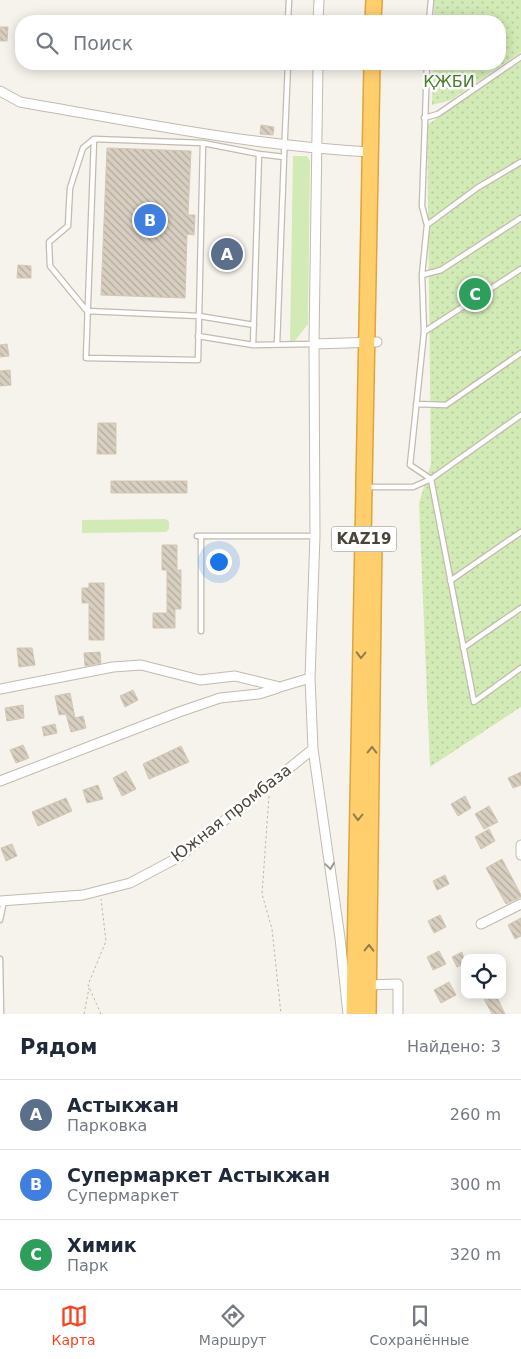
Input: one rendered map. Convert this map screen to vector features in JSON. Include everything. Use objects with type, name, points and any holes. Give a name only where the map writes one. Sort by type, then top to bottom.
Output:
[{"type":"highway","points":[[373,15],[374,0]]},
{"type":"highway","points":[[382,0],[382,15]]},
{"type":"highway","name":"KAZ19","points":[[372,70],[372,342]]},
{"type":"highway","name":"KAZ19","points":[[368,1014],[370,487],[372,342],[381,70]]},
{"type":"highway","name":"KAZ19","points":[[354,1014],[370,487]]},
{"type":"street","points":[[318,15],[319,0]]},
{"type":"street","points":[[318,70],[314,344],[315,536],[310,678],[313,749],[340,938],[348,1014]]},
{"type":"street","points":[[0,91],[20,102],[157,126],[285,145],[371,152]]},
{"type":"street","points":[[314,344],[372,342]]},
{"type":"street","points":[[0,688],[113,668],[141,666],[200,680],[235,676],[280,687]]},
{"type":"street","points":[[0,781],[220,698],[259,694],[310,678]]},
{"type":"street","name":"Южная промбаза","points":[[2,901],[83,895],[130,883],[179,857],[313,749]]},
{"type":"street","points":[[521,845],[521,855]]},
{"type":"street","points":[[481,924],[521,904]]},
{"type":"street","points":[[368,985],[398,984],[398,1014]]},
{"type":"lane","points":[[288,15],[289,0]]},
{"type":"lane","points":[[430,15],[431,0]]},
{"type":"lane","points":[[506,67],[521,57]]},
{"type":"lane","points":[[277,344],[288,70]]},
{"type":"lane","points":[[427,70],[422,206],[427,225],[422,274],[424,332],[410,465],[430,479],[474,702],[521,668]]},
{"type":"lane","points":[[424,118],[438,114],[502,70]]},
{"type":"lane","points":[[254,325],[199,316],[87,311],[50,266],[49,242],[68,226],[70,188],[83,148],[94,139],[203,144],[284,157]]},
{"type":"lane","points":[[94,139],[86,358],[198,360],[203,144]]},
{"type":"lane","points":[[253,345],[260,154]]},
{"type":"lane","points":[[427,225],[477,188],[521,162]]},
{"type":"lane","points":[[422,274],[441,270],[521,218]]},
{"type":"lane","points":[[424,332],[521,269]]},
{"type":"lane","points":[[198,336],[253,345],[314,344]]},
{"type":"lane","points":[[416,404],[446,405],[521,353]]},
{"type":"lane","points":[[370,487],[413,487],[430,479],[521,415]]},
{"type":"lane","points":[[450,581],[521,532]]},
{"type":"lane","points":[[201,631],[199,536],[315,536]]},
{"type":"lane","points":[[463,648],[521,608]]},
{"type":"lane","points":[[0,920],[2,901]]},
{"type":"lane","points":[[0,959],[1,1014]]},
{"type":"path","points":[[269,796],[262,894],[272,929],[281,1014]]},
{"type":"path","points":[[84,1014],[89,987],[106,941],[100,890]]},
{"type":"path","points":[[89,987],[101,1014]]},
{"type":"green space","name":"ҚЖБИ","points":[[434,0],[521,0],[521,52],[506,62],[506,15],[434,15]]},
{"type":"green space","points":[[521,61],[521,707],[430,767],[419,503],[431,464],[427,125]]},
{"type":"green space","name":"ҚЖБИ","points":[[433,70],[495,70],[451,100],[432,105]]},
{"type":"green space","points":[[293,156],[307,156],[310,161],[308,324],[294,342],[290,342]]},
{"type":"green space","points":[[166,519],[169,522],[169,529],[166,532],[82,533],[82,520]]},
{"type":"building","points":[[0,27],[8,27],[7,41],[0,41]]},
{"type":"building","points":[[261,125],[274,127],[273,135],[260,134]]},
{"type":"building","points":[[107,148],[191,151],[188,215],[195,215],[194,235],[187,234],[185,298],[101,295]]},
{"type":"building","points":[[18,265],[31,266],[31,278],[17,278]]},
{"type":"building","points":[[7,344],[9,356],[0,357],[0,345]]},
{"type":"building","points":[[10,370],[11,385],[0,386],[0,371]]},
{"type":"building","points":[[98,423],[116,423],[116,454],[97,454]]},
{"type":"building","points":[[111,481],[187,481],[187,493],[111,493]]},
{"type":"building","points":[[162,545],[177,545],[177,570],[181,570],[181,609],[175,609],[175,628],[153,628],[153,613],[167,613],[167,570],[162,570]]},
{"type":"building","points":[[89,583],[104,583],[104,640],[89,640],[89,603],[82,603],[82,588],[89,588]]},
{"type":"building","points":[[17,648],[32,648],[35,665],[19,667]]},
{"type":"building","points":[[100,652],[101,663],[85,666],[84,653]]},
{"type":"building","points":[[133,690],[138,700],[125,707],[120,696]]},
{"type":"building","points":[[70,693],[75,718],[83,716],[86,728],[71,732],[66,714],[59,715],[55,696]]},
{"type":"building","points":[[23,705],[24,718],[7,721],[5,708]]},
{"type":"building","points":[[55,724],[57,733],[44,736],[42,727]]},
{"type":"building","points":[[23,745],[29,758],[16,763],[10,750]]},
{"type":"building","points":[[181,746],[189,762],[149,779],[143,764]]},
{"type":"building","points":[[126,771],[136,789],[122,796],[113,778]]},
{"type":"building","points":[[521,772],[521,785],[513,788],[508,778]]},
{"type":"building","points":[[98,785],[103,799],[87,803],[83,790]]},
{"type":"building","points":[[465,796],[471,808],[458,816],[451,804]]},
{"type":"building","points":[[66,798],[72,811],[38,826],[32,812]]},
{"type":"building","points":[[489,806],[498,822],[484,829],[475,814]]},
{"type":"building","points":[[489,829],[495,841],[481,849],[475,837]]},
{"type":"building","points":[[12,844],[17,856],[6,861],[1,848]]},
{"type":"building","points":[[502,859],[521,895],[521,897],[506,904],[486,868]]},
{"type":"building","points":[[445,875],[449,884],[437,890],[433,881]]},
{"type":"building","points":[[440,915],[446,927],[434,933],[428,921]]},
{"type":"building","points":[[521,918],[521,936],[515,939],[508,925]]},
{"type":"building","points":[[439,951],[446,964],[433,970],[427,957]]},
{"type":"building","points":[[462,952],[461,965],[457,967],[452,957]]},
{"type":"building","points":[[449,982],[456,995],[441,1003],[434,990]]},
{"type":"building","points":[[484,999],[498,999],[505,1014],[492,1014]]},
{"type":"place","name":"Супермаркет Астыкжан","points":[[150,220]]},
{"type":"place","name":"Астыкжан","points":[[227,254]]},
{"type":"place","name":"Химик","points":[[475,294]]}]
